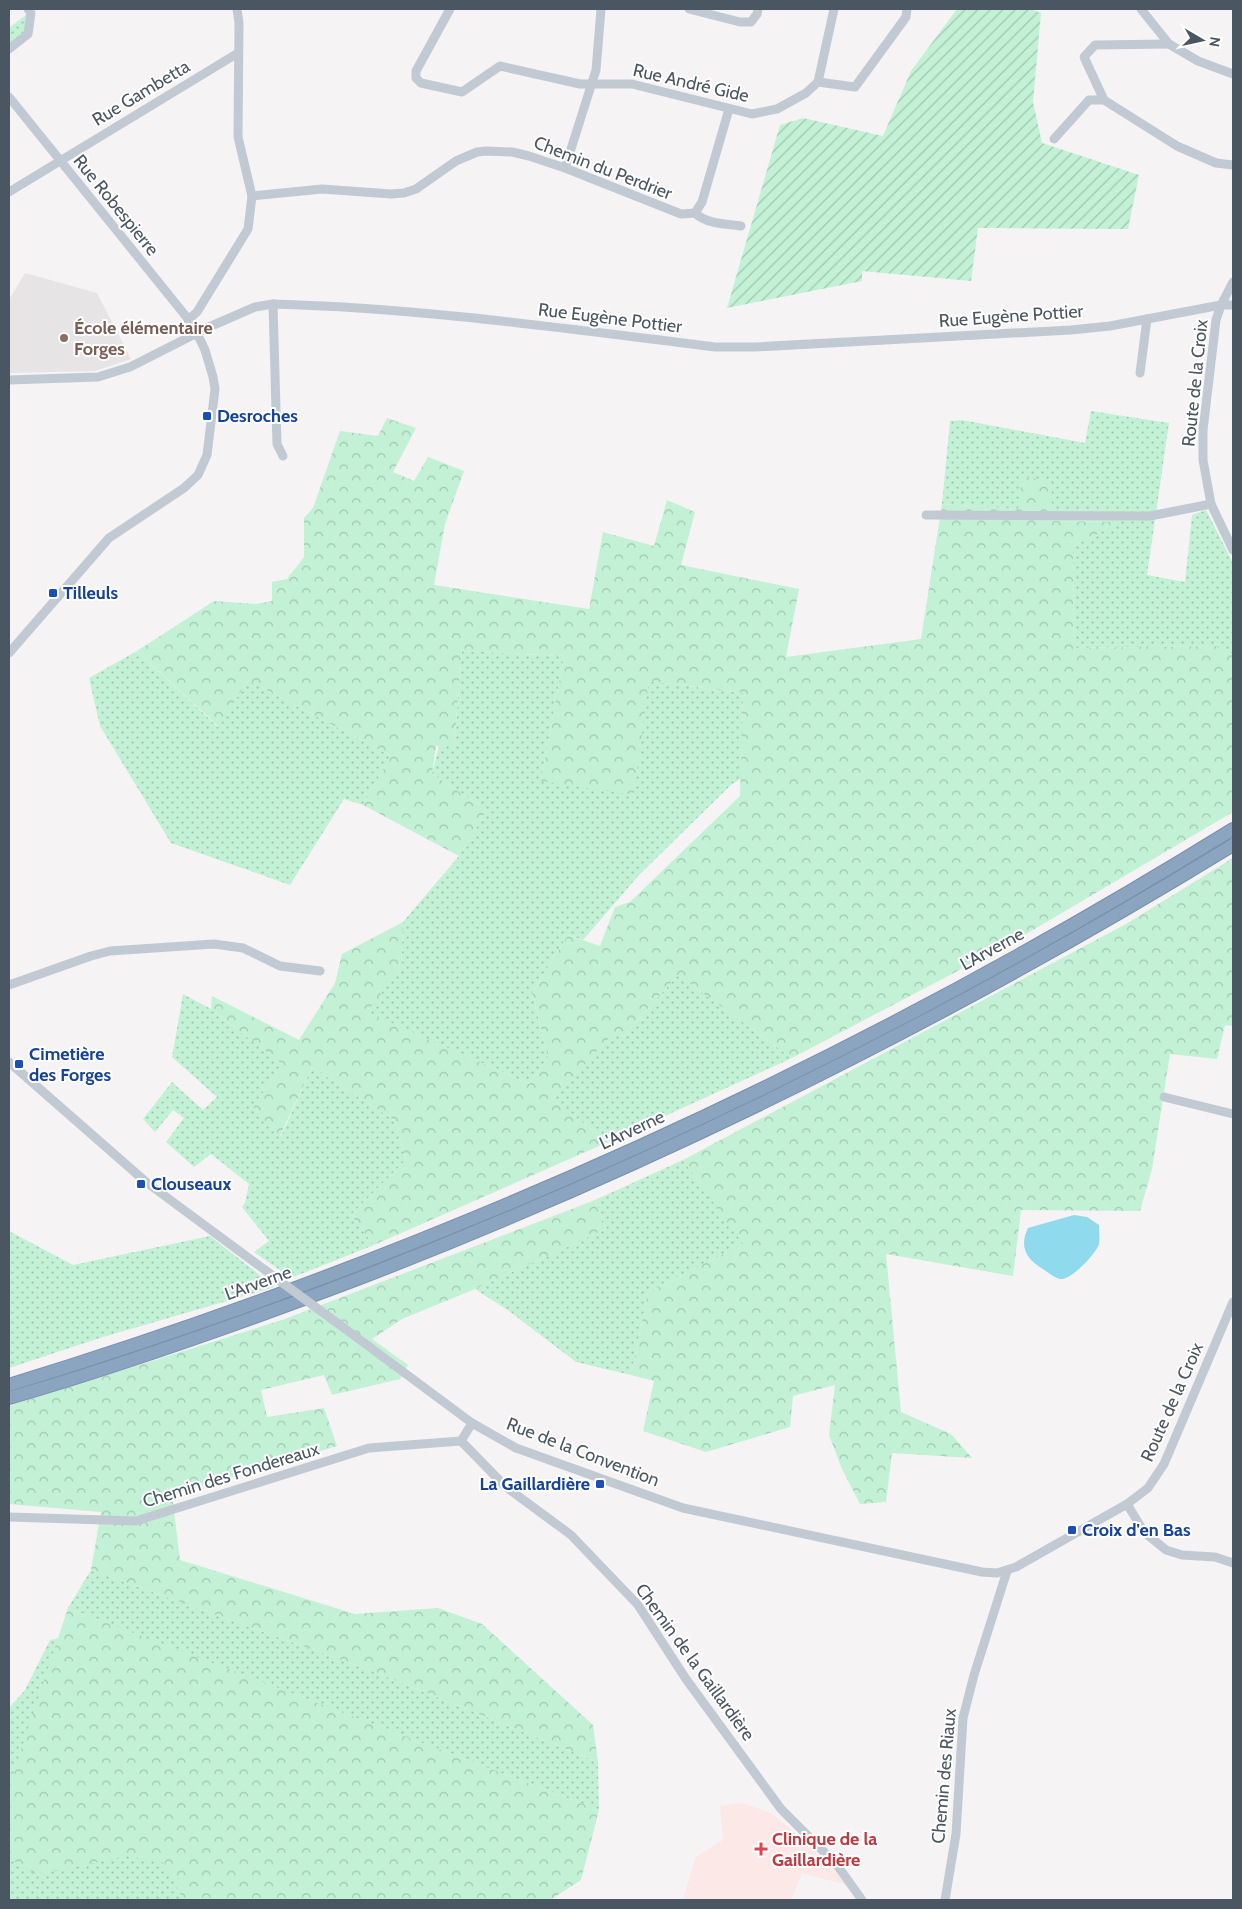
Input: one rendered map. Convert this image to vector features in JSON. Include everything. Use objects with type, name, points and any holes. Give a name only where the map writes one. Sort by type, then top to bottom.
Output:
[{"type":"highway","name":"L'Arverne","points":[[9,1385],[166,1334],[300,1286],[458,1224],[612,1159],[768,1086],[922,1008],[1082,920],[1233,829]]},
{"type":"highway","name":"L'Arverne","points":[[9,1398],[176,1344],[331,1289],[462,1237],[640,1161],[813,1079],[928,1020],[1054,950],[1233,845]]},
{"type":"street","points":[[188,320],[196,312],[248,229],[252,196],[238,136],[239,23],[237,9]]},
{"type":"street","name":"Rue André Gide","points":[[450,9],[416,71],[416,78],[421,83],[462,92],[500,66],[580,84],[632,84],[752,114],[777,109],[806,92],[818,82]]},
{"type":"street","points":[[565,168],[596,70],[601,9]]},
{"type":"street","points":[[689,9],[740,22],[751,22],[758,9]]},
{"type":"street","points":[[834,9],[818,82],[855,87],[906,17],[906,9]]},
{"type":"street","points":[[1141,9],[1168,44],[1198,61],[1233,74]]},
{"type":"street","points":[[9,49],[28,34],[32,10]]},
{"type":"street","points":[[1104,100],[1084,57],[1095,45],[1168,44]]},
{"type":"street","name":"Rue Gambetta","points":[[9,192],[238,53]]},
{"type":"street","name":"Rue Robespierre","points":[[9,97],[198,333],[213,377],[215,390],[207,455],[198,475],[184,488],[109,538],[9,653]]},
{"type":"street","points":[[1054,139],[1089,100],[1104,100],[1177,146],[1216,163],[1233,165]]},
{"type":"street","points":[[695,213],[702,202],[729,109]]},
{"type":"street","name":"Chemin du Perdrier","points":[[252,196],[322,189],[391,194],[404,193],[416,189],[456,161],[476,152],[486,151],[520,154],[565,168],[681,214],[695,213],[700,218],[741,226]]},
{"type":"street","name":"Route de la Croix","points":[[1233,282],[1221,305],[1216,320],[1203,430],[1203,460],[1211,504],[1233,550]]},
{"type":"street","points":[[273,304],[277,444],[283,456]]},
{"type":"street","name":"Rue Eugène Pottier","points":[[9,380],[98,377],[130,367],[198,333],[255,308],[273,304],[473,318],[718,347],[755,347],[1071,330],[1110,326],[1221,305],[1233,305]]},
{"type":"street","points":[[1140,373],[1146,319]]},
{"type":"street","points":[[926,515],[1150,516],[1211,504]]},
{"type":"street","points":[[9,985],[91,956],[110,952],[214,944],[243,948],[280,966],[320,971]]},
{"type":"street","name":"Rue de la Convention","points":[[9,1062],[146,1182],[472,1423],[516,1448],[683,1508],[982,1572],[997,1573],[1007,1570],[1127,1504]]},
{"type":"street","points":[[1164,1097],[1233,1114]]},
{"type":"street","name":"Route de la Croix","points":[[1127,1504],[1148,1488],[1164,1464],[1233,1302]]},
{"type":"street","points":[[461,1441],[472,1423]]},
{"type":"street","name":"Chemin des Fondereaux","points":[[9,1516],[136,1521],[370,1448],[461,1441]]},
{"type":"street","name":"Chemin de la Gaillardière","points":[[461,1441],[506,1487],[571,1535],[638,1605],[686,1680],[780,1809],[838,1865],[862,1900]]},
{"type":"street","points":[[1127,1504],[1144,1532],[1166,1550],[1182,1555],[1215,1557],[1233,1563]]},
{"type":"street","name":"Chemin des Riaux","points":[[945,1900],[954,1844],[963,1718],[974,1675],[1007,1570]]},
{"type":"shaded area","name":"École élémentaire Forges","points":[[25,273],[97,293],[131,359],[95,371],[9,373],[9,300]]},
{"type":"shaded area","name":"Clinique de la Gaillardière","points":[[742,1803],[773,1814],[830,1865],[847,1885],[802,1873],[791,1900],[684,1900],[696,1857],[723,1840],[720,1806]]},
{"type":"green space","points":[[957,9],[1030,9],[1041,13],[1033,102],[1042,143],[1139,175],[1128,229],[978,228],[971,281],[862,271],[862,281],[727,308],[780,125],[803,118],[883,136],[911,71]]},
{"type":"green space","points":[[27,14],[26,31],[9,46],[9,28]]},
{"type":"green space","points":[[1091,411],[1169,423],[1147,575],[1185,582],[1192,515],[1206,510],[1233,563],[1233,655],[1214,646],[1074,648],[1073,546],[1120,522],[1053,521],[1018,509],[942,504],[950,421],[962,420],[1085,443]]},
{"type":"green space","points":[[387,418],[416,428],[393,472],[414,481],[428,457],[464,471],[445,524],[434,585],[589,609],[603,532],[654,546],[667,500],[695,512],[681,565],[799,589],[786,657],[921,639],[942,504],[1018,509],[1022,476],[1051,482],[1053,521],[1121,522],[1073,546],[1074,648],[1215,646],[1233,655],[1233,812],[1011,943],[792,1058],[678,975],[622,1038],[613,1034],[552,1099],[608,1142],[374,1245],[351,1215],[406,1160],[394,1120],[312,1067],[280,1136],[253,1108],[282,1064],[211,1009],[212,996],[299,1040],[335,983],[342,954],[403,922],[401,967],[367,1012],[529,1084],[548,1057],[532,993],[568,935],[600,946],[615,907],[630,902],[740,796],[743,693],[649,681],[634,795],[541,781],[564,656],[462,651],[454,746],[436,746],[432,774],[487,810],[459,856],[363,805],[391,756],[248,680],[219,727],[137,651],[214,601],[256,604],[272,601],[272,582],[287,579],[304,557],[304,518],[313,508],[340,431],[378,436]]},
{"type":"green space","points":[[137,651],[218,727],[248,680],[391,756],[363,805],[344,799],[290,885],[171,843],[100,726],[89,678]]},
{"type":"green space","points":[[462,651],[564,656],[541,781],[649,681],[743,693],[741,779],[732,784],[639,875],[583,940],[568,935],[532,993],[548,1057],[529,1084],[366,1012],[401,967],[403,922],[459,856],[487,810],[432,774],[439,746],[454,746]]},
{"type":"green space","points":[[1233,858],[1233,1026],[1225,1025],[1217,1059],[1170,1054],[1152,1169],[1140,1211],[1021,1210],[1013,1276],[886,1254],[901,1412],[951,1434],[972,1458],[892,1453],[886,1502],[860,1504],[842,1469],[829,1435],[835,1385],[793,1396],[790,1427],[706,1452],[643,1431],[654,1381],[631,1375],[648,1292],[743,1244],[683,1160],[1126,924]]},
{"type":"green space","points":[[678,975],[792,1058],[608,1142],[552,1099],[613,1033],[623,1037]]},
{"type":"green space","points":[[183,994],[211,1009],[282,1064],[253,1108],[281,1136],[312,1067],[394,1120],[406,1160],[351,1215],[374,1245],[291,1278],[254,1252],[269,1241],[242,1207],[245,1203],[249,1184],[211,1154],[194,1167],[166,1142],[184,1118],[173,1110],[155,1132],[143,1119],[172,1082],[203,1110],[217,1097],[172,1057]]},
{"type":"green space","points":[[683,1160],[744,1244],[648,1292],[631,1375],[576,1362],[509,1311],[475,1289],[606,1229],[595,1200]]},
{"type":"green space","points":[[595,1200],[606,1229],[475,1289],[402,1319],[372,1339],[408,1365],[400,1379],[332,1395],[324,1375],[261,1390],[267,1417],[324,1408],[337,1446],[172,1495],[180,1560],[355,1614],[438,1608],[482,1624],[593,1725],[598,1762],[370,1670],[91,1570],[101,1512],[9,1504],[9,1406],[285,1319]]},
{"type":"green space","points":[[9,1231],[73,1265],[210,1236],[275,1287],[103,1337],[9,1368]]},
{"type":"green space","points":[[91,1570],[370,1670],[598,1762],[599,1810],[222,1667],[369,1900],[9,1900],[9,1708],[25,1690],[50,1640],[98,1631],[129,1632],[68,1608]]},
{"type":"green space","points":[[68,1608],[599,1810],[581,1880],[550,1900],[184,1900],[162,1862],[126,1856],[37,1875],[9,1858],[9,1786]]},
{"type":"water","points":[[1074,1215],[1087,1217],[1099,1225],[1099,1244],[1082,1266],[1070,1276],[1060,1279],[1034,1263],[1026,1253],[1025,1235],[1028,1228]]},
{"type":"place","name":"École élémentaire Forges","points":[[64,338]]},
{"type":"place","name":"Desroches","points":[[207,416]]},
{"type":"place","name":"Tilleuls","points":[[53,593]]},
{"type":"place","name":"Cimetière des Forges","points":[[19,1064]]},
{"type":"place","name":"Clouseaux","points":[[141,1184]]},
{"type":"place","name":"La Gaillardière","points":[[600,1484]]},
{"type":"place","name":"Croix d'en Bas","points":[[1072,1530]]},
{"type":"place","name":"Clinique de la Gaillardière","points":[[761,1849]]}]
